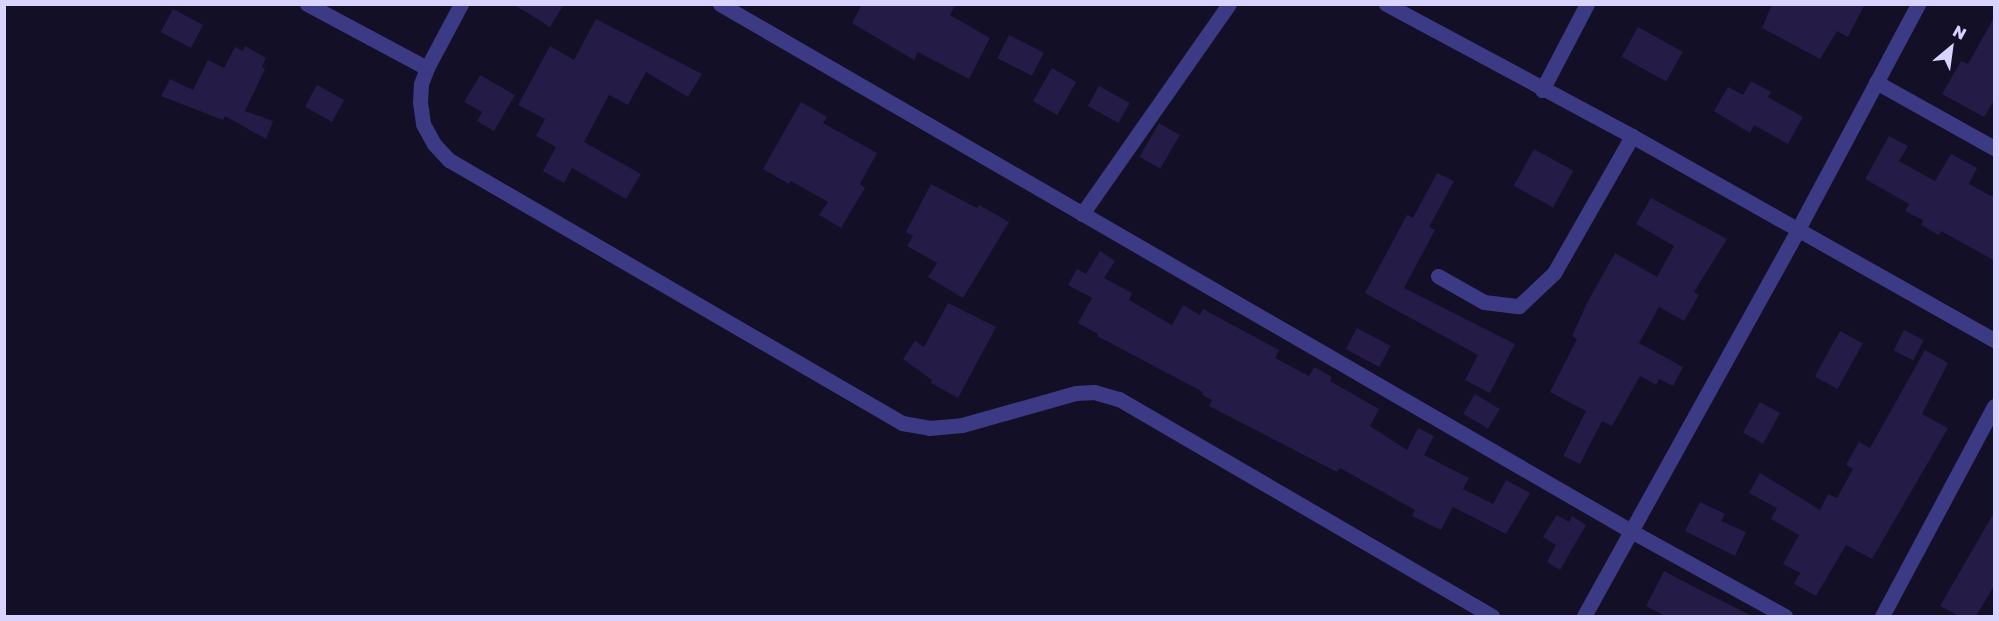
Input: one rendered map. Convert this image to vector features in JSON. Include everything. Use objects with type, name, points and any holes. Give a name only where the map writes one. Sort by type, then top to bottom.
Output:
[{"type":"street","points":[[307,4],[427,68]]},
{"type":"street","points":[[461,4],[427,68],[420,102],[423,124],[434,144],[449,160],[902,423],[928,428],[962,425],[1076,393],[1094,392],[1119,399],[1492,616]]},
{"type":"street","points":[[720,4],[1631,531],[1785,616]]},
{"type":"street","points":[[1082,214],[1229,4]]},
{"type":"street","points":[[1386,4],[1542,90],[1632,136],[1797,231],[1995,340]]},
{"type":"street","points":[[1542,90],[1587,4]]},
{"type":"street","points":[[1584,616],[1797,231],[1918,4]]},
{"type":"street","points":[[1876,82],[1995,148]]},
{"type":"street","points":[[1438,276],[1484,302],[1518,306],[1554,273],[1632,136]]},
{"type":"street","points":[[1882,616],[1995,406]]},
{"type":"building","points":[[513,4],[564,4],[550,27]]},
{"type":"building","points":[[862,4],[956,4],[950,15],[990,38],[969,79],[918,52],[914,60],[852,23]]},
{"type":"building","points":[[1772,4],[1865,4],[1848,37],[1837,31],[1820,59],[1762,28]]},
{"type":"building","points":[[173,9],[203,25],[191,48],[161,32]]},
{"type":"building","points":[[1995,16],[1995,99],[1984,117],[1942,94],[1961,61],[1968,64]]},
{"type":"building","points":[[596,19],[702,74],[688,97],[646,72],[628,105],[609,95],[584,142],[641,174],[626,199],[572,168],[564,183],[543,171],[556,147],[536,136],[545,119],[518,105],[550,46],[574,60]]},
{"type":"building","points":[[1638,27],[1683,52],[1666,81],[1622,57]]},
{"type":"building","points":[[1009,35],[1044,53],[1032,76],[997,58]]},
{"type":"building","points":[[245,46],[266,58],[262,67],[265,69],[245,111],[273,121],[266,139],[225,116],[223,120],[161,96],[170,79],[193,90],[208,60],[224,68],[235,47],[243,51]]},
{"type":"building","points":[[1052,68],[1076,82],[1057,115],[1033,101]]},
{"type":"building","points":[[480,75],[515,95],[494,131],[477,121],[482,112],[464,102]]},
{"type":"building","points":[[1751,81],[1771,92],[1768,97],[1803,117],[1788,144],[1754,125],[1750,133],[1714,111],[1728,87],[1743,95]]},
{"type":"building","points":[[317,85],[344,100],[332,122],[305,107]]},
{"type":"building","points":[[1099,86],[1130,103],[1118,123],[1088,106]]},
{"type":"building","points":[[801,102],[827,117],[823,123],[877,153],[860,184],[865,188],[841,228],[819,215],[828,202],[791,181],[789,184],[763,169]]},
{"type":"building","points":[[1159,123],[1180,135],[1160,169],[1140,157]]},
{"type":"building","points":[[1889,136],[1908,146],[1899,161],[1935,181],[1951,154],[1977,168],[1969,184],[1995,198],[1995,261],[1941,231],[1939,235],[1921,225],[1923,220],[1905,211],[1909,204],[1865,179]]},
{"type":"building","points":[[1534,149],[1573,171],[1553,208],[1514,186]]},
{"type":"building","points":[[1437,173],[1454,181],[1429,227],[1435,230],[1404,288],[1515,344],[1490,393],[1465,380],[1478,355],[1365,293],[1407,215],[1413,218]]},
{"type":"building","points":[[931,184],[977,208],[979,205],[1009,222],[963,298],[928,277],[937,263],[907,246],[913,236],[906,232]]},
{"type":"building","points":[[1651,198],[1727,239],[1694,292],[1699,295],[1684,321],[1659,307],[1639,343],[1683,367],[1673,386],[1659,379],[1656,385],[1640,376],[1612,426],[1602,421],[1580,464],[1563,456],[1586,411],[1550,392],[1577,339],[1572,336],[1587,303],[1615,253],[1657,277],[1674,246],[1636,224]]},
{"type":"building","points":[[1100,251],[1115,261],[1104,278],[1132,293],[1129,300],[1172,325],[1183,305],[1200,315],[1203,309],[1279,350],[1275,358],[1309,376],[1314,367],[1332,377],[1330,381],[1379,409],[1370,426],[1407,450],[1418,428],[1434,436],[1424,455],[1469,478],[1463,489],[1493,504],[1506,480],[1530,493],[1506,534],[1453,507],[1441,530],[1412,516],[1415,510],[1340,468],[1337,472],[1209,406],[1212,400],[1202,395],[1203,392],[1097,336],[1098,334],[1078,323],[1092,298],[1068,285],[1077,269],[1086,274]]},
{"type":"building","points":[[948,303],[996,327],[958,398],[931,383],[932,380],[903,359],[915,341],[924,347]]},
{"type":"building","points":[[1357,328],[1391,346],[1379,367],[1346,349]]},
{"type":"building","points":[[1904,330],[1924,340],[1913,360],[1894,350]]},
{"type":"building","points":[[1840,331],[1863,344],[1838,389],[1815,376]]},
{"type":"building","points":[[1925,350],[1948,363],[1922,414],[1948,428],[1872,559],[1846,545],[1816,596],[1794,584],[1800,573],[1783,564],[1799,535],[1771,519],[1777,508],[1749,493],[1760,473],[1820,510],[1828,494],[1837,498],[1853,469],[1846,465],[1859,442],[1870,448]]},
{"type":"building","points":[[1475,394],[1500,409],[1488,429],[1463,414]]},
{"type":"building","points":[[1760,402],[1780,413],[1763,444],[1743,433]]},
{"type":"building","points":[[1700,502],[1725,514],[1721,521],[1746,532],[1735,556],[1685,531]]},
{"type":"building","points":[[1995,511],[1995,584],[1976,616],[1959,616],[1940,606]]},
{"type":"building","points":[[1557,515],[1569,522],[1572,516],[1586,525],[1560,570],[1547,562],[1556,545],[1543,537]]},
{"type":"building","points":[[1664,571],[1752,616],[1665,616],[1646,606]]}]
